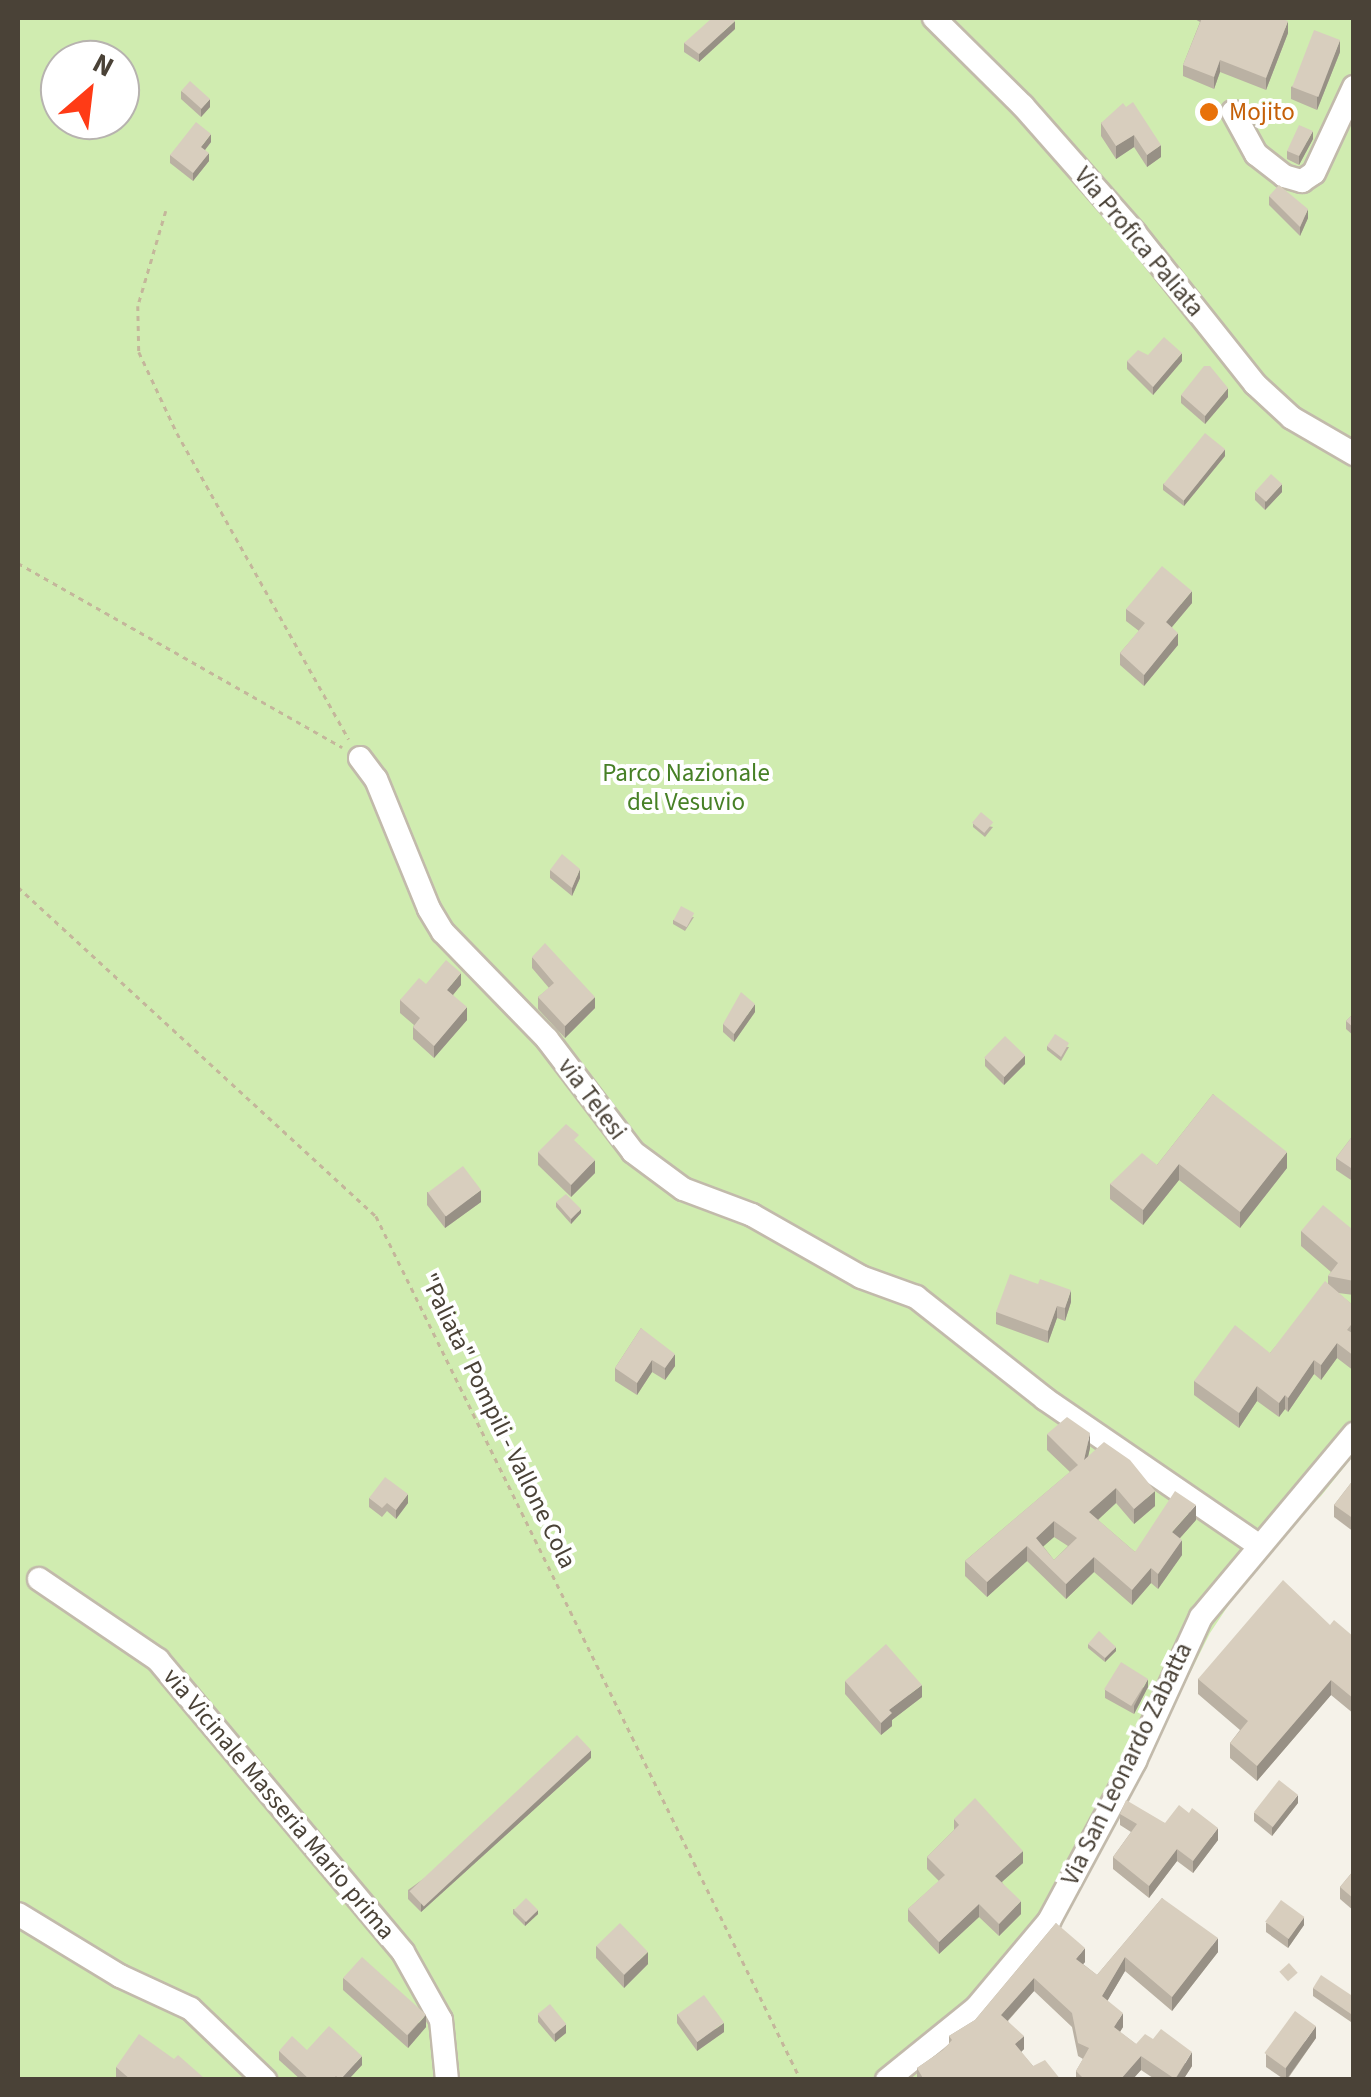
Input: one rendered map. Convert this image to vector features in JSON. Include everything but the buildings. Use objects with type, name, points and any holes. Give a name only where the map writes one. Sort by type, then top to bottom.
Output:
[{"type":"street","name":"Via Profica Paliata","points":[[934,18],[1023,106],[1086,176],[1255,384],[1292,418],[1354,454]]},
{"type":"street","points":[[1234,112],[1256,154],[1284,176],[1302,181],[1314,173],[1354,87]]},
{"type":"street","name":"via Telesi","points":[[360,758],[376,779],[429,909],[443,932],[547,1038],[633,1152],[682,1189],[752,1215],[861,1276],[916,1297],[1045,1398],[1260,1546]]},
{"type":"street","name":"Via San Leonardo Zabatta","points":[[896,2077],[976,2008],[1050,1921],[1135,1761],[1187,1640],[1352,1438]]},
{"type":"street","name":"via Vicinale Masseria Mario prima","points":[[39,1580],[158,1660],[403,1952],[441,2020],[447,2080]]},
{"type":"street","points":[[18,1914],[120,1976],[191,2008],[265,2080]]},
{"type":"path","points":[[166,212],[138,306],[139,352],[177,433],[360,758]]},
{"type":"path","points":[[18,563],[360,758]]},
{"type":"path","name":"\"Paliata\" Pompili - Vallone Cola","points":[[18,887],[376,1216],[801,2080]]},
{"type":"green space","name":"Parco Nazionale del Vesuvio","points":[[18,18],[1353,18],[1353,1456],[1321,1496],[1266,1549],[1210,1633],[1109,1835],[1043,1947],[953,2048],[914,2079],[18,2079]]},
{"type":"place","name":"Mojito","points":[[1209,112]]}]
